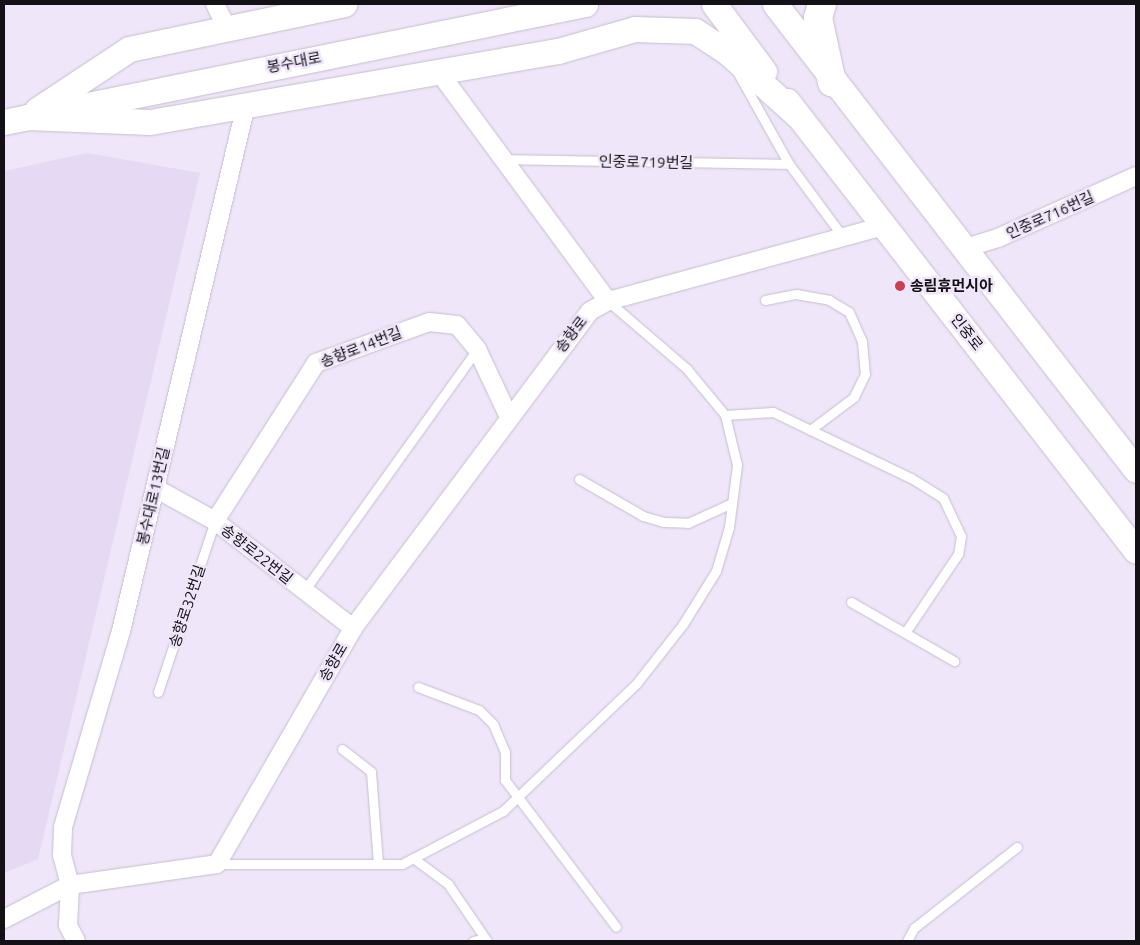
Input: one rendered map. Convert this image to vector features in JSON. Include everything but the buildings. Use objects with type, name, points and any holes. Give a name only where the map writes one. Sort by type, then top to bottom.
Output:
[{"type":"main road","points":[[15,119],[129,48],[344,4]]},
{"type":"main road","name":"봉수대로","points":[[15,119],[585,4]]},
{"type":"main road","points":[[714,4],[796,114]]},
{"type":"main road","points":[[775,4],[832,82],[962,250],[1136,470]]},
{"type":"main road","points":[[822,4],[818,18],[832,82]]},
{"type":"main road","points":[[15,119],[150,122],[558,51],[636,29],[695,31],[726,51],[796,114]]},
{"type":"main road","name":"인중로","points":[[796,114],[1136,551]]},
{"type":"street","points":[[215,4],[226,27]]},
{"type":"street","points":[[438,72],[608,301]]},
{"type":"street","name":"봉수대로13번길","points":[[76,941],[68,924],[70,886],[62,856],[63,827],[121,631],[246,105]]},
{"type":"street","name":"인중로716번길","points":[[962,250],[998,238],[1136,176]]},
{"type":"street","name":"송향로","points":[[217,864],[352,628],[508,415],[590,311],[608,301],[884,226]]},
{"type":"street","name":"송향로14번길","points":[[215,521],[316,363],[429,322],[457,325],[476,349],[508,415]]},
{"type":"street","name":"송향로22번길","points":[[155,488],[215,521],[352,628]]},
{"type":"street","points":[[4,919],[70,886],[217,864]]},
{"type":"lane","points":[[726,51],[790,164],[843,237]]},
{"type":"lane","name":"인중로719번길","points":[[502,159],[790,164]]},
{"type":"lane","points":[[765,300],[796,294],[829,300],[849,312],[862,341],[864,374],[854,397],[810,430]]},
{"type":"lane","points":[[217,864],[402,864],[503,811],[636,684],[683,624],[716,571],[732,504],[737,465],[725,415],[687,369],[608,301]]},
{"type":"lane","points":[[304,591],[476,349]]},
{"type":"lane","points":[[725,415],[773,412],[911,478],[943,498],[957,520],[961,536],[958,554],[905,633]]},
{"type":"lane","points":[[579,479],[642,516],[664,522],[688,523],[732,504]]},
{"type":"lane","name":"송향로32번길","points":[[158,692],[215,521]]},
{"type":"lane","points":[[851,602],[954,661]]},
{"type":"lane","points":[[418,687],[479,710],[493,724],[504,752],[505,780],[616,928]]},
{"type":"lane","points":[[342,749],[371,772],[378,863]]},
{"type":"lane","points":[[907,941],[914,928],[1017,846]]},
{"type":"lane","points":[[412,858],[448,884],[486,940],[473,941]]},
{"type":"shaded area","points":[[87,153],[200,173],[38,859],[4,873],[4,171]]},
{"type":"place","name":"송림휴먼시아","points":[[900,286]]}]
